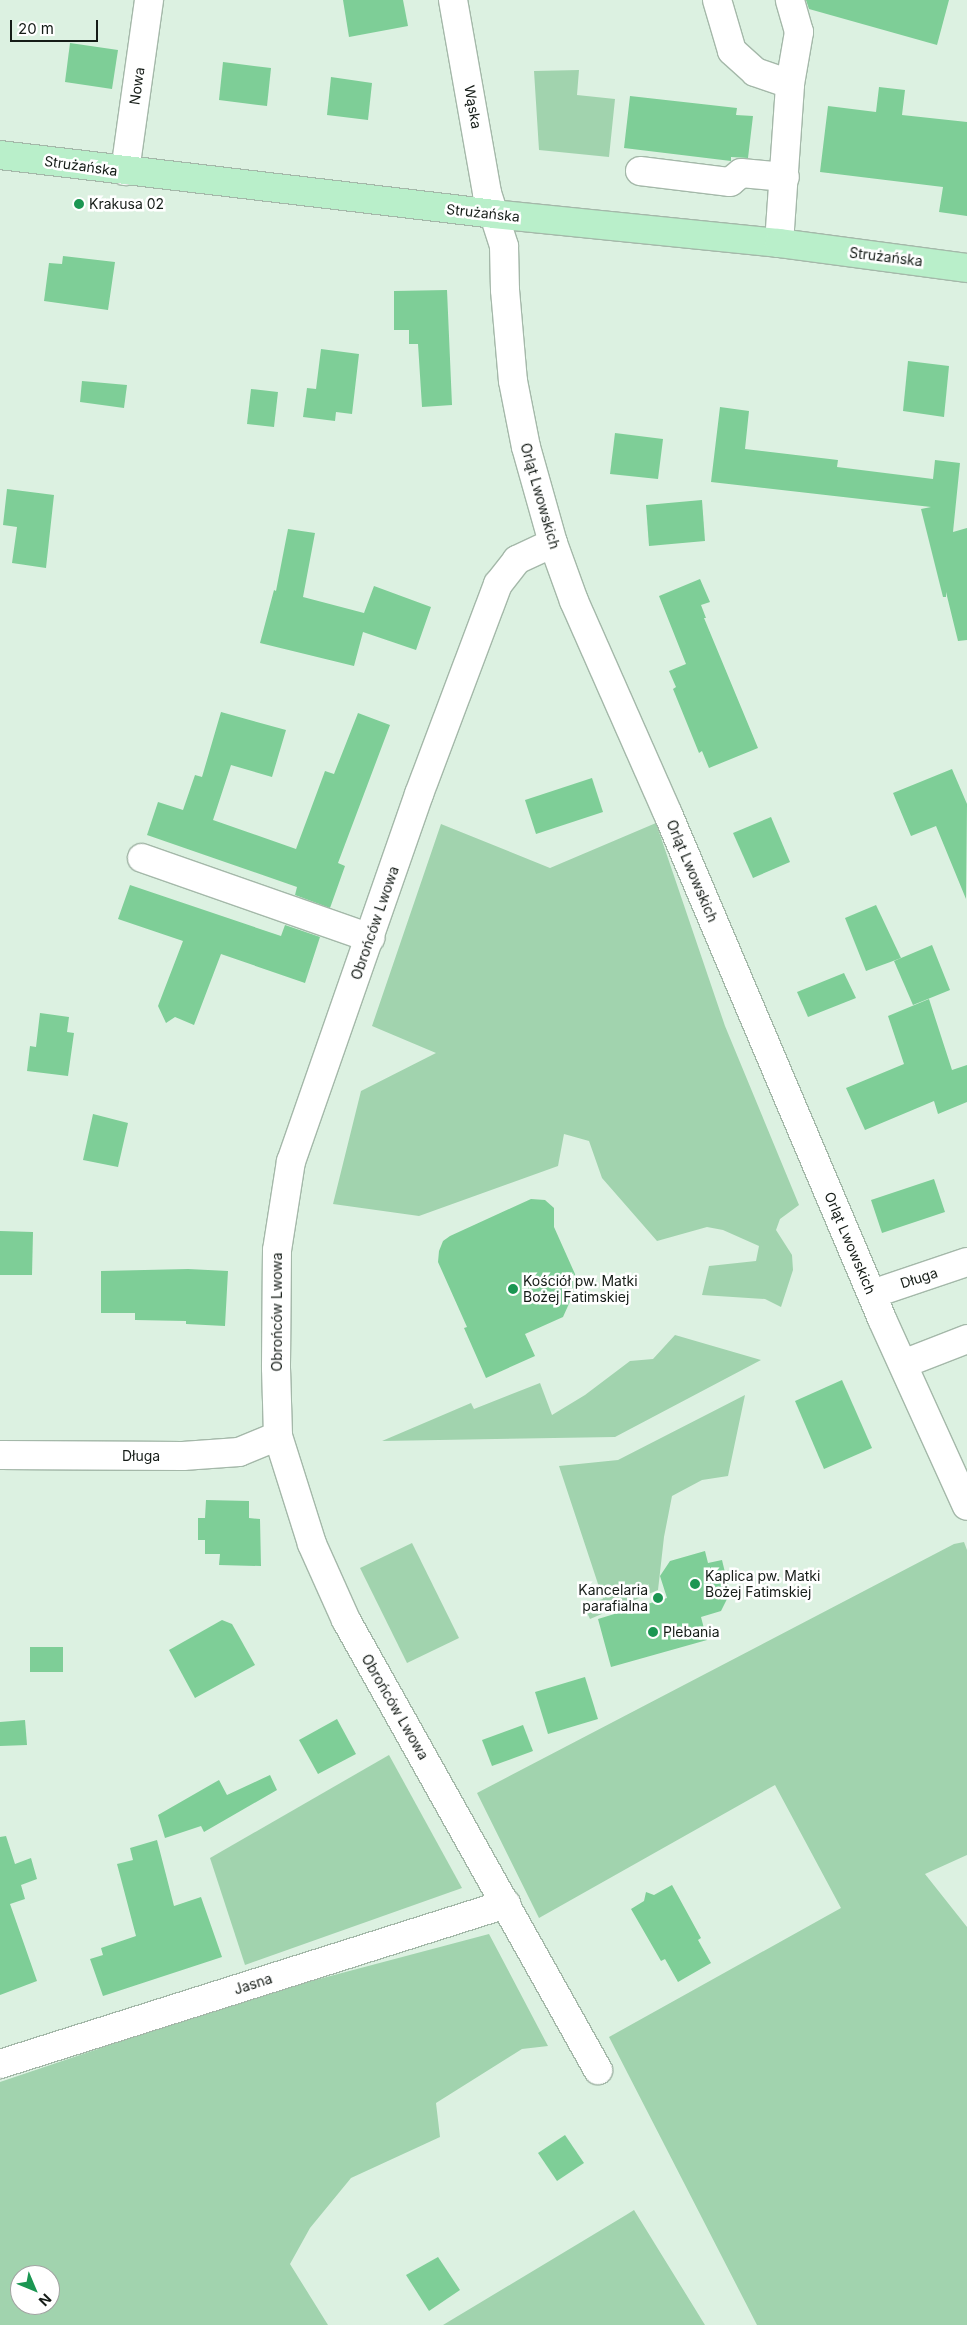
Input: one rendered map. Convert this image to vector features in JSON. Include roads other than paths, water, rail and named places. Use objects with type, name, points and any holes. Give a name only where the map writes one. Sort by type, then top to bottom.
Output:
[{"type":"main road","name":"Strużańska","points":[[0,155],[493,214],[779,243],[967,268]]},
{"type":"street","name":"Nowa","points":[[125,171],[149,0]]},
{"type":"street","name":"Wąska","points":[[453,0],[478,135],[484,179],[493,214]]},
{"type":"street","points":[[717,0],[732,51],[755,72],[790,84]]},
{"type":"street","points":[[779,243],[790,84],[799,32],[790,0]]},
{"type":"street","points":[[640,171],[730,182],[741,173],[785,177]]},
{"type":"street","name":"Orląt Lwowskich","points":[[493,214],[504,246],[505,290],[513,381],[526,447],[553,543],[574,601],[668,814],[872,1294],[967,1506]]},
{"type":"street","name":"Obrońców Lwowa","points":[[553,543],[517,560],[498,584],[419,794],[291,1161],[277,1250],[278,1436],[312,1544],[346,1620],[598,2070]]},
{"type":"street","points":[[142,858],[370,938]]},
{"type":"street","name":"Długa","points":[[872,1294],[967,1262]]},
{"type":"street","points":[[903,1364],[967,1340]]},
{"type":"street","name":"Długa","points":[[0,1455],[184,1456],[239,1452],[278,1436]]},
{"type":"street","name":"Jasna","points":[[0,2064],[506,1904]]},
{"type":"place","name":"Krakusa 02","points":[[79,204]]},
{"type":"place","name":"Kościół pw. Matki Bożej Fatimskiej","points":[[513,1289]]},
{"type":"place","name":"Kaplica pw. Matki Bożej Fatimskiej","points":[[695,1584]]},
{"type":"place","name":"Kancelaria parafialna","points":[[658,1598]]},
{"type":"place","name":"Plebania","points":[[653,1632]]}]
